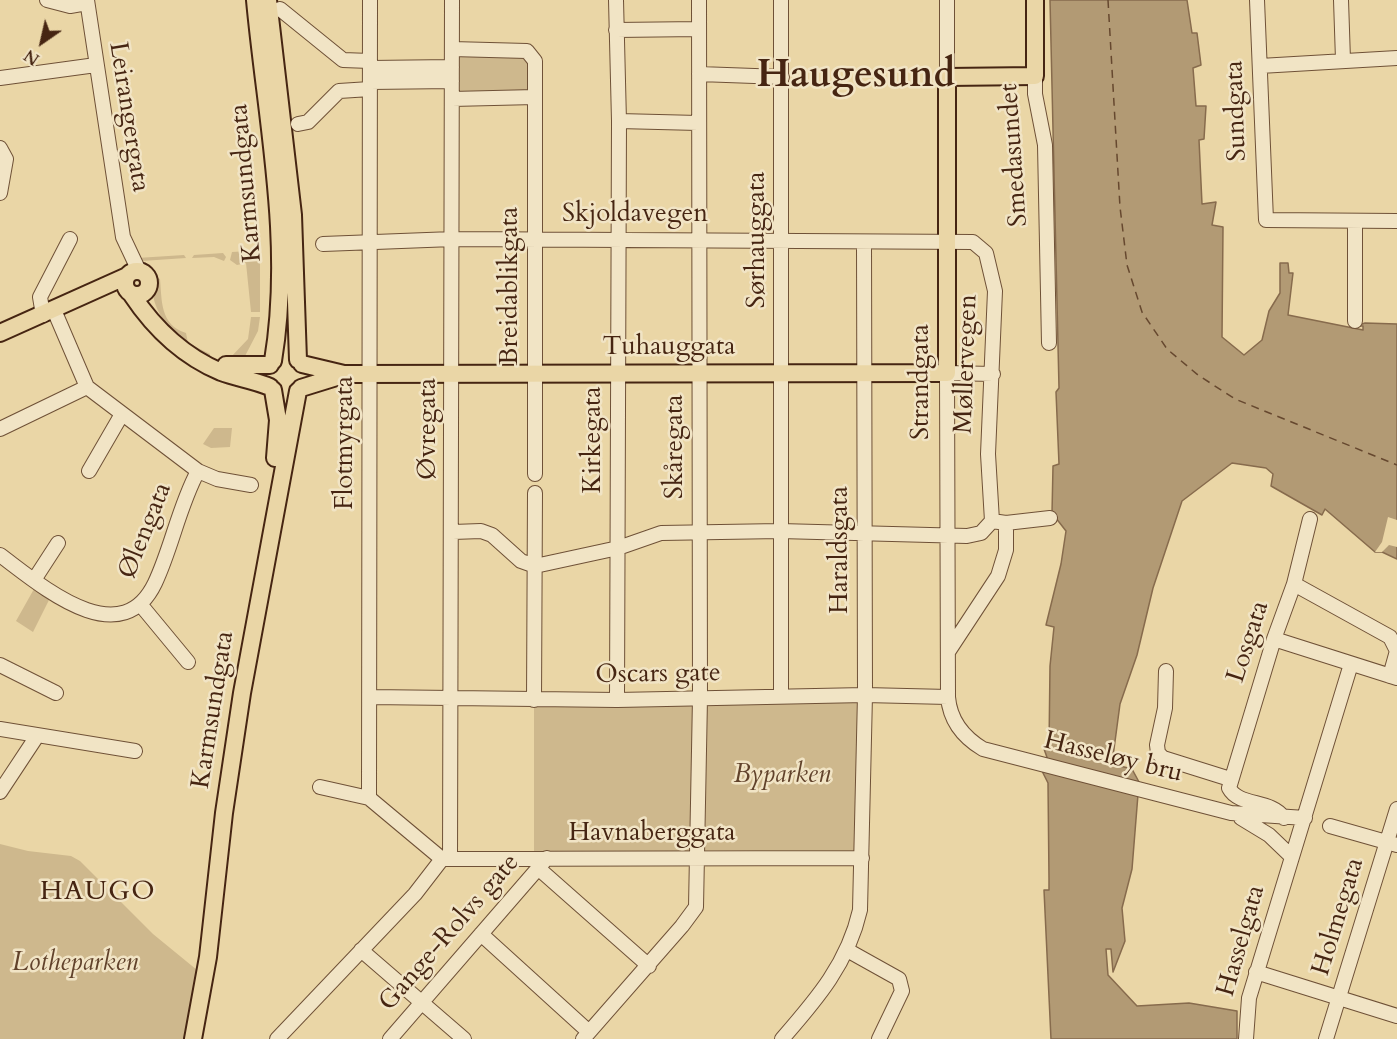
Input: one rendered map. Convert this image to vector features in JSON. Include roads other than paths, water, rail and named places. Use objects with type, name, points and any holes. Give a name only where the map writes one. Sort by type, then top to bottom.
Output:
[{"type":"main road","name":"Karmsundgata","points":[[255,0],[276,187],[280,273],[280,319],[271,363]]},
{"type":"main road","name":"Smedasundet","points":[[1035,0],[1035,76]]},
{"type":"main road","name":"Karmsundgata","points":[[274,4],[293,215],[300,362]]},
{"type":"main road","points":[[947,76],[1035,76]]},
{"type":"main road","name":"Strandgata","points":[[947,76],[947,374]]},
{"type":"main road","points":[[131,282],[157,329],[185,352],[220,371],[288,395],[300,389],[305,378],[300,362],[285,356],[271,363],[240,367],[210,365]]},
{"type":"main road","points":[[131,282],[140,296],[148,288],[168,337]]},
{"type":"main road","points":[[0,333],[55,310],[79,297],[131,282]]},
{"type":"main road","name":"Tuhauggata","points":[[300,362],[344,374],[947,374]]},
{"type":"main road","points":[[271,363],[267,378],[271,388]]},
{"type":"main road","name":"Tuhauggata","points":[[300,389],[344,374]]},
{"type":"main road","name":"Karmsundgata","points":[[184,1039],[199,951],[230,717],[275,459],[278,420],[271,388]]},
{"type":"main road","name":"Karmsundgata","points":[[193,1039],[208,957],[224,813],[242,693],[300,389]]},
{"type":"street","name":"Leirangergata","points":[[46,0],[64,6],[87,2],[123,237],[124,266],[131,282]]},
{"type":"street","name":"Flotmyrgata","points":[[369,798],[370,0]]},
{"type":"street","name":"Øvregata","points":[[446,859],[452,698],[452,0]]},
{"type":"street","name":"Kirkegata","points":[[616,0],[619,121],[617,700]]},
{"type":"street","name":"Skåregata","points":[[586,1035],[649,966],[696,907],[700,698],[699,0]]},
{"type":"street","name":"Sørhauggata","points":[[781,0],[781,696]]},
{"type":"street","name":"Strandgata","points":[[947,0],[947,76]]},
{"type":"street","name":"Sundgata","points":[[1257,0],[1266,220],[1355,221]]},
{"type":"street","points":[[1341,0],[1343,60]]},
{"type":"street","points":[[274,4],[344,60],[452,74]]},
{"type":"street","points":[[616,30],[699,29]]},
{"type":"street","name":"Breidablikgata","points":[[452,49],[527,51],[535,61],[535,474]]},
{"type":"street","points":[[1260,66],[1397,58]]},
{"type":"street","points":[[0,78],[96,65]]},
{"type":"street","points":[[298,124],[306,124],[339,91],[452,74]]},
{"type":"street","points":[[699,74],[782,77]]},
{"type":"street","name":"Smedasundet","points":[[1035,76],[1035,94],[1045,145],[1049,343]]},
{"type":"street","points":[[452,99],[536,97]]},
{"type":"street","points":[[619,121],[698,123]]},
{"type":"street","points":[[0,148],[6,159],[0,193]]},
{"type":"street","points":[[1354,321],[1355,221],[1397,221]]},
{"type":"street","points":[[70,239],[40,297],[55,310],[87,387],[198,471],[217,479],[251,485]]},
{"type":"street","name":"Skjoldavegen","points":[[323,244],[371,240],[453,239],[947,242]]},
{"type":"street","name":"Haraldsgata","points":[[782,1039],[823,991],[854,936],[860,910],[865,695],[864,242]]},
{"type":"street","name":"Møllervegen","points":[[947,242],[973,242],[986,253],[991,263],[995,291],[988,454],[1006,550],[998,576],[948,652]]},
{"type":"street","name":"Strandgata","points":[[947,374],[949,711],[972,742],[983,749]]},
{"type":"street","name":"Tuhauggata","points":[[947,374],[993,374]]},
{"type":"street","points":[[0,429],[87,387]]},
{"type":"street","points":[[89,471],[122,414]]},
{"type":"street","name":"Ølengata","points":[[188,662],[140,604],[155,584],[198,471]]},
{"type":"street","points":[[534,700],[535,493]]},
{"type":"street","points":[[453,532],[481,531],[492,535],[521,561],[535,566],[618,548],[661,533],[780,531],[976,535],[999,522],[1050,518]]},
{"type":"street","name":"Losgata","points":[[1230,779],[1274,639],[1294,584],[1310,519]]},
{"type":"street","points":[[34,580],[58,543]]},
{"type":"street","points":[[0,555],[68,604],[83,610],[115,613],[140,604]]},
{"type":"street","points":[[1274,639],[1394,677],[1397,651],[1390,637],[1294,584]]},
{"type":"street","name":"Hasselgata","points":[[1246,1039],[1247,1008],[1256,972],[1351,664]]},
{"type":"street","points":[[0,665],[56,693]]},
{"type":"street","points":[[1166,671],[1166,708],[1157,745],[1158,753],[1163,758],[1230,779],[1229,788],[1232,793],[1274,807],[1284,818]]},
{"type":"street","name":"Oscars gate","points":[[370,697],[534,700],[865,695],[948,697]]},
{"type":"street","points":[[0,729],[135,751]]},
{"type":"street","points":[[0,792],[37,736]]},
{"type":"street","name":"Hasseløy bru","points":[[983,749],[1231,813]]},
{"type":"street","points":[[277,1039],[446,859],[369,798],[320,787]]},
{"type":"street","name":"Holmegata","points":[[1326,1039],[1392,844],[1397,809]]},
{"type":"street","points":[[1231,813],[1305,818]]},
{"type":"street","points":[[1231,813],[1269,835],[1292,857]]},
{"type":"street","points":[[1330,826],[1392,844]]},
{"type":"street","name":"Havnaberggata","points":[[446,859],[542,863],[698,858],[862,858]]},
{"type":"street","points":[[542,863],[649,966]]},
{"type":"street","name":"Gange-Rolvs gate","points":[[390,1039],[542,863]]},
{"type":"street","points":[[481,934],[586,1035]]},
{"type":"street","points":[[361,950],[464,1039]]},
{"type":"street","points":[[847,950],[899,980],[902,992],[879,1039]]},
{"type":"street","points":[[1256,972],[1397,1016]]},
{"type":"district","name":"Haugesund","points":[[856,77]]},
{"type":"district","name":"HAUGO","points":[[98,893]]},
{"type":"park label","name":"Byparken","points":[[782,776]]},
{"type":"park label","name":"Lotheparken","points":[[75,964]]}]
